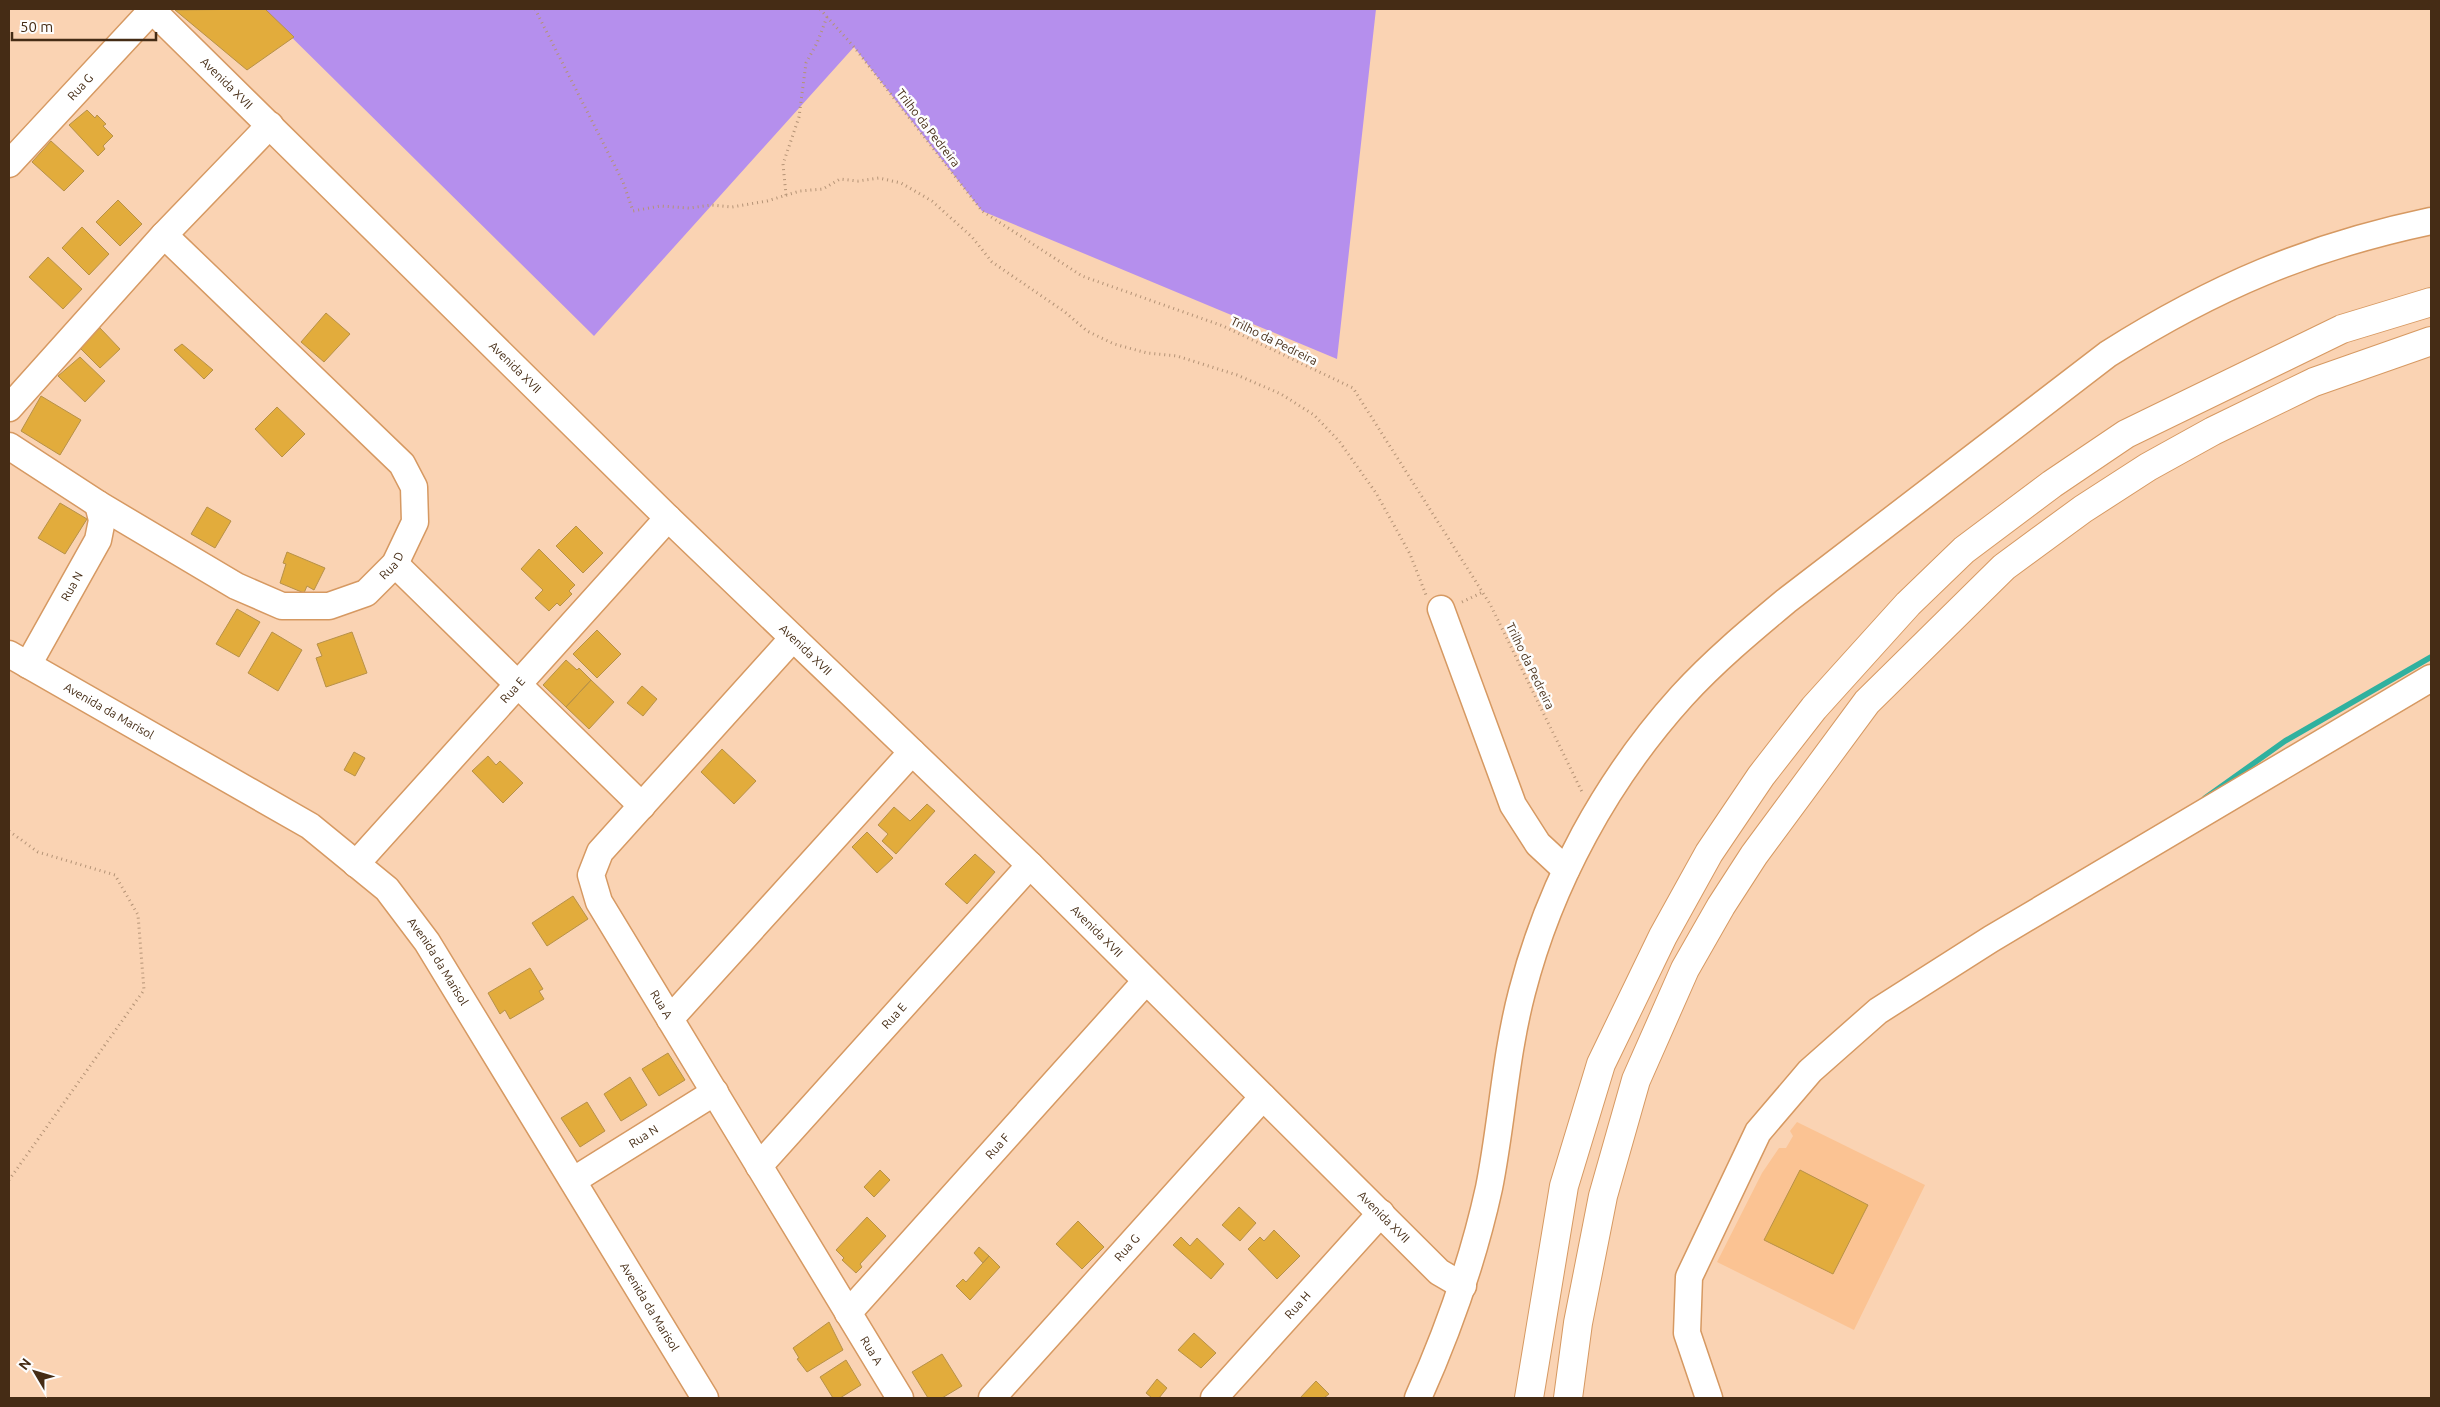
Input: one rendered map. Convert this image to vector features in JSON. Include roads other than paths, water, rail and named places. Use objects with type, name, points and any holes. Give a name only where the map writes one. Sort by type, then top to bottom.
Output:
[{"type":"highway","points":[[1530,1398],[1564,1186],[1602,1064],[1663,936],[1709,853],[1761,776],[1814,708],[1908,604],[1964,550],[2052,484],[2126,434],[2342,329],[2431,302]]},
{"type":"highway","points":[[1568,1398],[1578,1323],[1603,1196],[1636,1080],[1685,969],[1721,906],[1804,785],[1866,702],[2004,567],[2083,509],[2124,482],[2213,431],[2314,382],[2431,341]]},
{"type":"street","name":"Avenida XVII","points":[[152,9],[668,518],[1030,866],[1439,1272],[1463,1286]]},
{"type":"street","name":"Rua G","points":[[9,164],[152,9]]},
{"type":"street","points":[[9,408],[164,235],[270,125]]},
{"type":"street","points":[[1418,1398],[1439,1352],[1463,1286],[1489,1188],[1507,1062],[1522,991],[1541,932],[1566,870],[1600,808],[1622,772],[1682,696],[1738,640],[2108,354],[2158,322],[2217,291],[2264,270],[2326,248],[2388,230],[2431,221]]},
{"type":"street","name":"Rua D","points":[[9,446],[98,504],[236,586],[282,606],[329,606],[366,593],[395,564],[415,522],[414,487],[402,464],[164,235]]},
{"type":"street","name":"Rua N","points":[[19,660],[98,540],[102,520],[98,504]]},
{"type":"street","name":"Rua E","points":[[356,864],[668,518]]},
{"type":"street","points":[[395,564],[642,806]]},
{"type":"street","points":[[1441,609],[1513,805],[1538,844],[1566,870]]},
{"type":"street","name":"Rua A","points":[[792,638],[600,852],[591,875],[599,902],[900,1398]]},
{"type":"street","name":"Avenida da Marisol","points":[[19,660],[310,826],[387,888],[427,942],[574,1180],[705,1398]]},
{"type":"street","points":[[1709,1398],[1687,1333],[1689,1277],[1758,1132],[1810,1071],[1878,1011],[1991,939],[2431,678]]},
{"type":"street","points":[[670,1019],[912,752]]},
{"type":"street","name":"Rua E","points":[[759,1166],[1030,866]]},
{"type":"street","name":"Rua F","points":[[848,1313],[1146,981]]},
{"type":"street","name":"Rua N","points":[[574,1180],[715,1092]]},
{"type":"street","name":"Rua G","points":[[992,1398],[1263,1097]]},
{"type":"street","name":"Rua H","points":[[1214,1398],[1381,1213]]},
{"type":"waterway","points":[[2205,798],[2285,741],[2431,657]]}]
